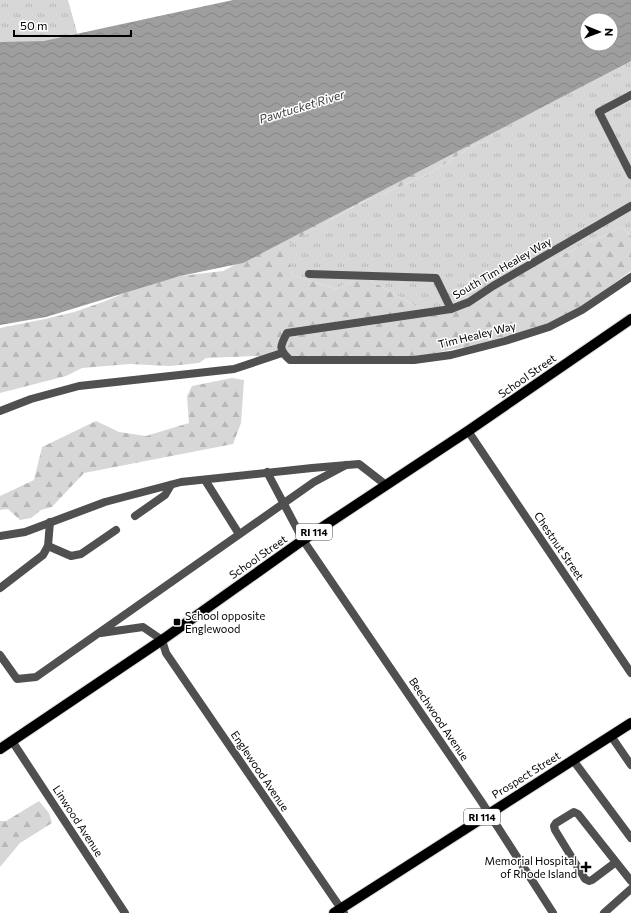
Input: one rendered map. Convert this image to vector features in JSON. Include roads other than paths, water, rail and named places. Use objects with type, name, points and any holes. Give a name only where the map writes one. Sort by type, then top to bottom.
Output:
[{"type":"main road","name":"School Street","points":[[0,749],[162,640],[303,540],[468,431],[631,319]]},
{"type":"main road","name":"Prospect Street","points":[[340,912],[489,813],[631,723]]},
{"type":"street","points":[[631,95],[599,112],[631,175]]},
{"type":"street","name":"South Tim Healey Way","points":[[282,353],[281,345],[287,333],[451,309],[469,302],[499,282],[631,206]]},
{"type":"street","points":[[309,274],[436,278],[451,309]]},
{"type":"street","name":"Tim Healey Way","points":[[282,353],[290,360],[414,360],[457,354],[549,327],[582,310],[631,277]]},
{"type":"street","points":[[0,411],[31,399],[79,386],[234,369],[282,353]]},
{"type":"street","name":"Chestnut Street","points":[[468,431],[631,673]]},
{"type":"street","points":[[0,536],[25,532],[105,502],[171,485],[205,480],[267,472],[359,464],[386,485]]},
{"type":"street","points":[[0,655],[17,679],[36,677],[314,482],[346,465]]},
{"type":"street","name":"Beechwood Avenue","points":[[267,472],[303,540],[489,813],[553,913]]},
{"type":"street","points":[[205,480],[239,534]]},
{"type":"street","points":[[136,516],[165,495],[171,485]]},
{"type":"street","points":[[0,588],[43,556],[48,546],[50,522]]},
{"type":"street","points":[[48,546],[71,556],[81,554],[116,530]]},
{"type":"street","points":[[98,634],[143,627],[162,640]]},
{"type":"street","name":"Englewood Avenue","points":[[162,640],[166,653],[340,912]]},
{"type":"street","points":[[611,736],[631,765]]},
{"type":"street","name":"Linwood Avenue","points":[[12,741],[122,912]]},
{"type":"street","points":[[573,760],[631,838]]},
{"type":"street","points":[[616,862],[592,880],[589,881],[585,879],[554,826],[556,823],[574,812],[578,814],[616,862],[631,881]]},
{"type":"street","points":[[604,913],[631,889]]},
{"type":"water","name":"Pawtucket River","points":[[233,0],[631,0],[631,61],[243,263],[180,276],[46,317],[0,325],[0,42],[44,41]]},
{"type":"place","name":"School opposite Englewood","points":[[177,622]]},
{"type":"place","name":"Memorial Hospital of Rhode Island","points":[[586,867]]}]
